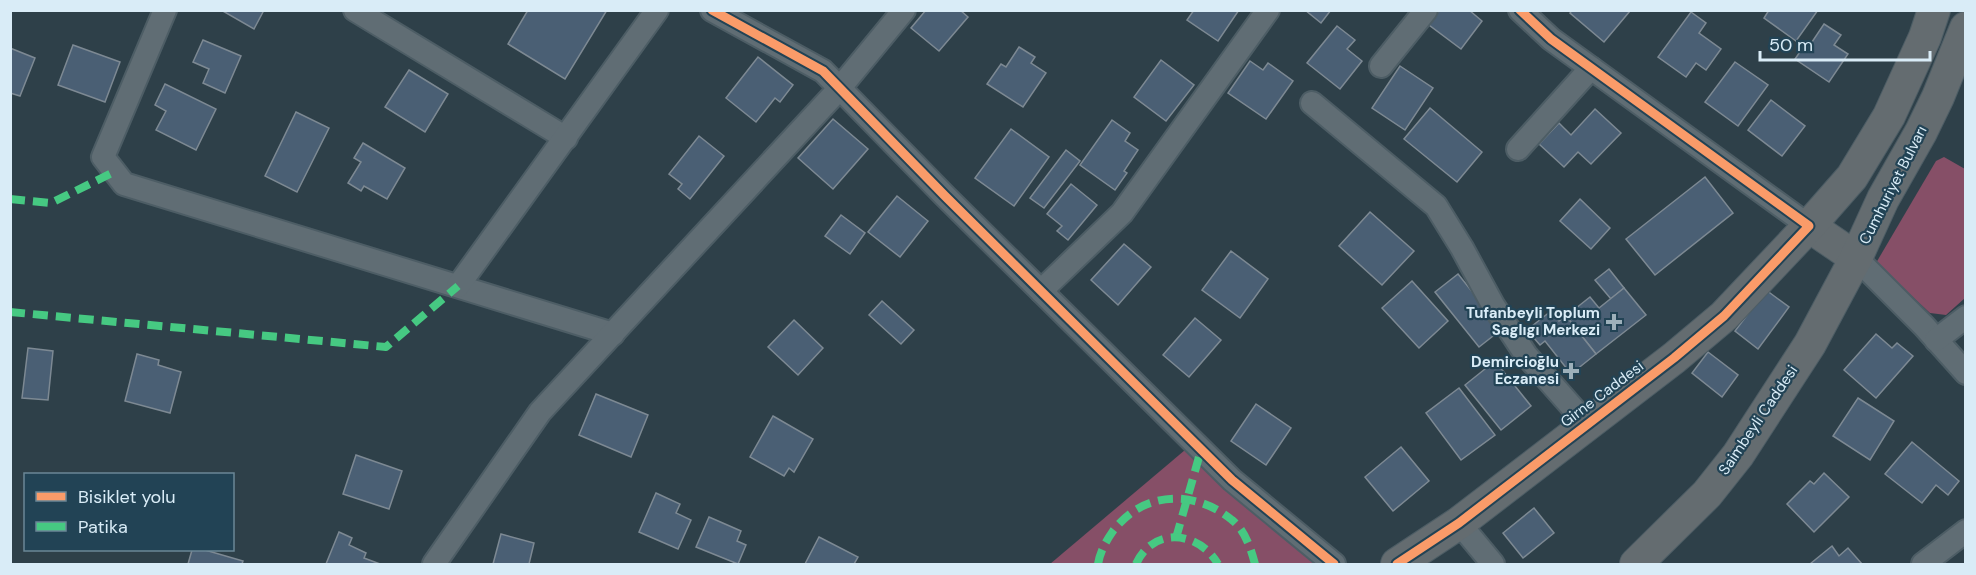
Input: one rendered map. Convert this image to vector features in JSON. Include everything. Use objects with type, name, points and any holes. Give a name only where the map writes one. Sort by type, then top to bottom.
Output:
[{"type":"street","points":[[165,10],[103,157],[124,184],[613,334]]},
{"type":"street","points":[[355,10],[566,138]]},
{"type":"street","points":[[458,286],[657,10]]},
{"type":"street","points":[[712,10],[823,71],[1232,480],[1334,564]]},
{"type":"street","points":[[434,564],[540,412],[839,89],[904,10]]},
{"type":"street","points":[[1041,291],[1122,213],[1268,10]]},
{"type":"street","points":[[1381,66],[1426,10]]},
{"type":"street","points":[[1520,10],[1551,39],[1809,226],[1852,177],[1870,149],[1898,96],[1934,10]]},
{"type":"street","name":"Cumhuriyet Bulvarı","points":[[1809,226],[1856,258],[1883,199],[1906,162],[1925,123],[1965,28]]},
{"type":"street","points":[[1518,150],[1591,68]]},
{"type":"street","points":[[1312,103],[1436,206],[1493,305],[1526,356],[1587,424]]},
{"type":"street","name":"Girne Caddesi","points":[[1397,564],[1459,523],[1674,358],[1724,315],[1809,226]]},
{"type":"street","points":[[1856,258],[1965,373]]},
{"type":"street","name":"Saimbeyli Caddesi","points":[[1636,564],[1707,494],[1738,455],[1810,344],[1856,258]]},
{"type":"street","points":[[1936,340],[1965,317]]},
{"type":"street","points":[[1459,523],[1493,564]]},
{"type":"street","points":[[1923,564],[1965,531]]},
{"type":"shaded area","points":[[1944,157],[1965,169],[1965,298],[1946,315],[1930,313],[1876,263],[1936,161]]},
{"type":"shaded area","points":[[1185,450],[1318,564],[1050,564]]},
{"type":"building","points":[[221,10],[264,10],[254,29]]},
{"type":"building","points":[[528,10],[607,10],[565,79],[508,44]]},
{"type":"building","points":[[926,10],[960,10],[968,17],[939,51],[911,28]]},
{"type":"building","points":[[1194,10],[1239,10],[1218,41],[1187,20]]},
{"type":"building","points":[[1305,10],[1331,10],[1321,23]]},
{"type":"building","points":[[1439,10],[1469,10],[1482,21],[1461,49],[1429,25]]},
{"type":"building","points":[[1572,10],[1630,11],[1604,42],[1570,13]]},
{"type":"building","points":[[1769,10],[1818,10],[1796,41],[1764,18]]},
{"type":"building","points":[[1691,12],[1706,23],[1699,33],[1721,49],[1706,70],[1696,63],[1686,77],[1658,57]]},
{"type":"building","points":[[1824,24],[1841,35],[1834,45],[1848,54],[1829,82],[1795,59],[1804,46],[1808,48]]},
{"type":"building","points":[[1337,26],[1355,40],[1347,49],[1362,61],[1340,89],[1307,63]]},
{"type":"building","points":[[203,40],[241,56],[225,93],[203,83],[209,69],[193,62]]},
{"type":"building","points":[[73,45],[120,62],[105,102],[58,85]]},
{"type":"building","points":[[1019,47],[1035,57],[1031,63],[1046,73],[1023,107],[987,84],[1001,64],[1006,67]]},
{"type":"building","points":[[10,48],[35,58],[20,96],[10,93]]},
{"type":"building","points":[[758,57],[793,85],[780,102],[775,98],[756,122],[726,98]]},
{"type":"building","points":[[1161,60],[1194,85],[1166,121],[1134,97]]},
{"type":"building","points":[[1250,61],[1263,70],[1268,63],[1293,81],[1266,119],[1228,93]]},
{"type":"building","points":[[1735,62],[1768,85],[1738,126],[1705,102]]},
{"type":"building","points":[[1400,66],[1433,88],[1405,130],[1372,108]]},
{"type":"building","points":[[409,70],[448,94],[425,132],[385,107]]},
{"type":"building","points":[[165,84],[216,109],[196,150],[156,130],[166,111],[155,105]]},
{"type":"building","points":[[1771,100],[1805,126],[1782,156],[1748,130]]},
{"type":"building","points":[[1430,108],[1482,152],[1457,182],[1404,139]]},
{"type":"building","points":[[1595,109],[1621,133],[1591,164],[1578,152],[1564,167],[1539,144],[1559,123],[1571,135]]},
{"type":"building","points":[[296,112],[329,128],[297,192],[265,176]]},
{"type":"building","points":[[833,119],[868,149],[833,189],[798,158]]},
{"type":"building","points":[[1112,120],[1130,133],[1125,141],[1138,150],[1124,171],[1127,173],[1115,190],[1080,165]]},
{"type":"building","points":[[1011,129],[1049,157],[1014,206],[975,178]]},
{"type":"building","points":[[699,136],[724,156],[690,199],[678,189],[682,184],[669,174]]},
{"type":"building","points":[[363,143],[405,168],[387,199],[364,186],[361,191],[348,183],[361,162],[354,158]]},
{"type":"building","points":[[1066,150],[1080,161],[1044,208],[1030,198]]},
{"type":"building","points":[[1705,177],[1733,213],[1655,275],[1626,239]]},
{"type":"building","points":[[1071,184],[1097,205],[1068,240],[1057,231],[1062,226],[1047,214]]},
{"type":"building","points":[[897,196],[928,221],[900,257],[868,232]]},
{"type":"building","points":[[1580,199],[1610,228],[1591,249],[1560,221]]},
{"type":"building","points":[[1370,212],[1414,251],[1382,285],[1339,246]]},
{"type":"building","points":[[841,215],[865,233],[850,254],[825,236]]},
{"type":"building","points":[[1124,244],[1151,267],[1118,305],[1091,280]]},
{"type":"building","points":[[1231,251],[1268,279],[1240,318],[1202,290]]},
{"type":"building","points":[[1609,269],[1624,288],[1611,299],[1595,280]]},
{"type":"building","points":[[1458,274],[1502,329],[1479,347],[1435,292]]},
{"type":"building","points":[[1412,281],[1448,321],[1419,348],[1382,308]]},
{"type":"building","points":[[1624,288],[1646,315],[1596,354],[1566,316],[1590,297],[1599,308]]},
{"type":"building","points":[[1766,290],[1789,307],[1758,349],[1735,331]]},
{"type":"building","points":[[882,301],[914,330],[901,344],[869,315]]},
{"type":"building","points":[[1551,311],[1559,321],[1566,316],[1596,354],[1571,374],[1545,341],[1540,345],[1527,330]]},
{"type":"building","points":[[1195,318],[1221,340],[1189,377],[1163,355]]},
{"type":"building","points":[[794,320],[823,348],[798,375],[768,347]]},
{"type":"building","points":[[1876,334],[1892,348],[1897,343],[1913,356],[1876,398],[1844,370]]},
{"type":"building","points":[[28,348],[53,351],[48,400],[22,398]]},
{"type":"building","points":[[1708,352],[1738,375],[1722,397],[1692,373]]},
{"type":"building","points":[[137,354],[159,360],[158,365],[181,372],[170,413],[125,401]]},
{"type":"building","points":[[1495,361],[1531,406],[1501,430],[1465,385]]},
{"type":"building","points":[[1459,388],[1495,435],[1461,460],[1426,413]]},
{"type":"building","points":[[596,394],[648,415],[631,457],[579,435]]},
{"type":"building","points":[[1858,398],[1894,421],[1870,460],[1833,436]]},
{"type":"building","points":[[1256,404],[1291,428],[1266,465],[1231,441]]},
{"type":"building","points":[[773,416],[813,439],[794,472],[789,468],[784,476],[750,457]]},
{"type":"building","points":[[1912,442],[1959,481],[1948,495],[1936,485],[1922,503],[1885,474]]},
{"type":"building","points":[[1401,447],[1429,481],[1393,511],[1365,477]]},
{"type":"building","points":[[356,455],[402,471],[389,509],[343,494]]},
{"type":"building","points":[[1824,473],[1849,497],[1814,532],[1787,504],[1810,481],[1814,484]]},
{"type":"building","points":[[656,493],[680,504],[676,513],[691,520],[678,549],[639,532]]},
{"type":"building","points":[[1534,508],[1554,533],[1523,558],[1503,533]]},
{"type":"building","points":[[709,517],[741,531],[737,541],[746,545],[738,564],[696,547]]},
{"type":"building","points":[[339,532],[352,538],[349,545],[366,553],[364,558],[380,564],[326,564]]},
{"type":"building","points":[[501,534],[534,543],[529,564],[493,564]]},
{"type":"building","points":[[819,537],[858,557],[854,564],[805,564]]},
{"type":"building","points":[[1832,546],[1839,556],[1848,548],[1862,564],[1810,564]]},
{"type":"building","points":[[192,551],[208,551],[243,561],[242,564],[188,564]]},
{"type":"marked path","points":[[10,199],[51,203],[114,172]]},
{"type":"marked path","points":[[10,312],[386,347],[458,286]]},
{"type":"marked path","points":[[1176,538],[1201,450]]},
{"type":"marked path","points":[[1098,564],[1108,539],[1125,518],[1139,508],[1170,499],[1186,499],[1202,503],[1232,520],[1244,534],[1255,564]]},
{"type":"marked path","points":[[1136,564],[1153,543],[1176,537],[1188,539],[1200,545],[1218,564]]},
{"type":"cycle path","points":[[712,10],[823,71],[945,196],[1232,480],[1334,564]]},
{"type":"cycle path","points":[[1397,564],[1459,523],[1674,358],[1724,316],[1809,226],[1551,39],[1520,10]]},
{"type":"place","name":"Tufanbeyli Toplum Saglıgı Merkezi","points":[[1614,322]]},
{"type":"place","name":"Demircioğlu Eczanesi","points":[[1571,371]]}]
